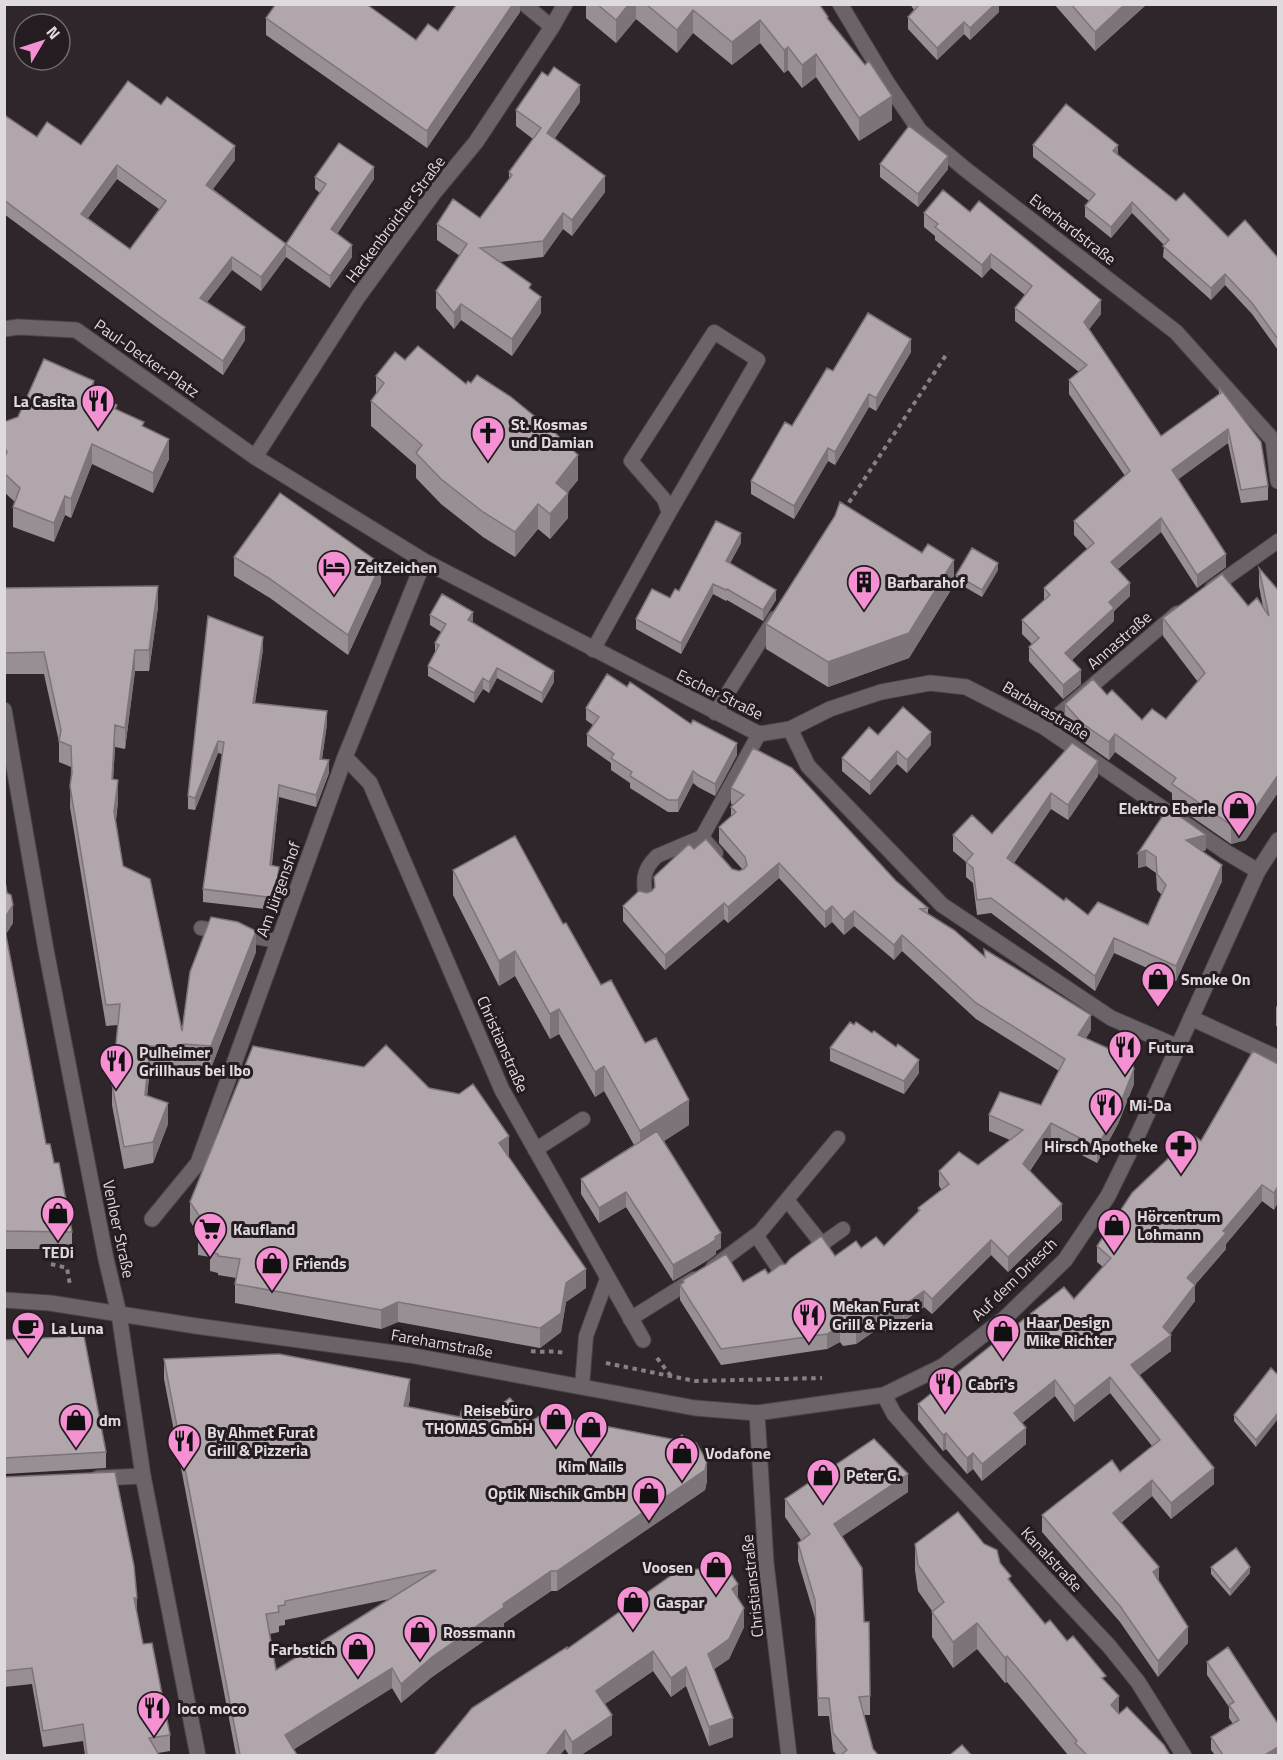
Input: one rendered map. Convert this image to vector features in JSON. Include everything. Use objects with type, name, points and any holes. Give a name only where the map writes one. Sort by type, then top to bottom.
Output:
[{"type":"street","name":"Hackenbroicher Straße","points":[[255,457],[358,297],[433,194],[476,142],[565,4]]},
{"type":"street","name":"Everhardstraße","points":[[840,4],[888,84],[920,131],[965,169],[1176,332],[1276,438],[1278,481]]},
{"type":"street","name":"Paul-Decker-Platz","points":[[4,328],[76,330],[255,457]]},
{"type":"street","name":"Escher Straße","points":[[255,457],[424,561],[714,713],[759,734],[790,729]]},
{"type":"street","name":"Am Jürgenshof","points":[[152,1219],[198,1163],[345,757],[424,561]]},
{"type":"street","name":"Barbarastraße","points":[[790,729],[830,709],[881,692],[930,683],[966,687],[1044,727],[1226,852],[1258,871]]},
{"type":"street","name":"Venloer Straße","points":[[4,710],[46,950],[106,1259],[119,1314],[143,1476],[198,1755]]},
{"type":"street","points":[[790,729],[808,766],[942,905],[1112,1018],[1178,1047]]},
{"type":"street","name":"Christianstraße","points":[[345,757],[370,783],[502,1090],[643,1340]]},
{"type":"street","name":"Auf dem Driesch","points":[[757,1413],[884,1395],[943,1366],[1005,1318],[1065,1260],[1108,1196],[1258,871],[1278,840]]},
{"type":"street","points":[[1191,1018],[1278,1058]]},
{"type":"street","name":"Farehamstraße","points":[[4,1300],[50,1303],[196,1326],[409,1355],[695,1408],[757,1413]]},
{"type":"street","name":"Kanalstraße","points":[[884,1395],[894,1414],[936,1462],[1109,1646],[1138,1682],[1184,1755]]},
{"type":"street","name":"Christianstraße","points":[[757,1413],[766,1563],[789,1755]]},
{"type":"street","points":[[85,1479],[143,1476]]},
{"type":"lane","points":[[524,4],[552,27]]},
{"type":"lane","points":[[593,650],[758,360],[714,332],[631,461],[664,499],[669,513]]},
{"type":"lane","points":[[1204,594],[1278,541]]},
{"type":"lane","points":[[714,713],[783,605]]},
{"type":"lane","name":"Annastraße","points":[[1044,727],[1167,620],[1186,607]]},
{"type":"lane","points":[[646,900],[643,880],[646,868],[657,856],[702,837],[759,734]]},
{"type":"lane","points":[[702,837],[724,861]]},
{"type":"lane","points":[[201,928],[278,941]]},
{"type":"lane","points":[[536,1150],[583,1119]]},
{"type":"lane","points":[[630,1319],[713,1268],[756,1235],[838,1138]]},
{"type":"lane","points":[[787,1200],[822,1244],[843,1229]]},
{"type":"lane","points":[[756,1235],[781,1272]]},
{"type":"lane","points":[[582,1387],[586,1336],[607,1279]]},
{"type":"path","points":[[840,517],[948,352]]},
{"type":"path","points":[[544,1353],[550,1350],[695,1381],[826,1378]]},
{"type":"building","points":[[276,4],[366,4],[416,40],[428,24],[438,31],[457,4],[513,4],[427,131],[266,18]]},
{"type":"building","points":[[597,4],[629,4],[616,20]]},
{"type":"building","points":[[646,4],[819,4],[827,18],[865,65],[869,61],[892,96],[859,118],[816,54],[802,65],[788,47],[784,50],[760,20],[732,42],[693,10],[677,30]]},
{"type":"building","points":[[920,4],[995,4],[970,28],[964,22],[937,48],[908,17]]},
{"type":"building","points":[[1071,4],[1125,4],[1095,32]]},
{"type":"building","points":[[554,67],[580,85],[547,133],[605,176],[572,220],[563,213],[543,241],[480,248],[531,284],[529,288],[541,297],[512,339],[461,304],[454,313],[436,291],[467,244],[437,224],[453,199],[480,218],[512,175],[509,172],[541,128],[516,110],[542,72],[548,76]]},
{"type":"building","points":[[128,81],[161,105],[167,97],[235,146],[206,185],[286,244],[261,277],[232,257],[200,298],[245,327],[223,361],[4,200],[4,115],[37,137],[47,122],[81,145]],"holes":[[[117,165],[166,201],[130,249],[81,214]]]},
{"type":"building","points":[[1066,104],[1118,145],[1113,151],[1176,201],[1184,193],[1228,237],[1245,220],[1278,258],[1278,339],[1252,303],[1225,274],[1211,288],[1163,246],[1169,240],[1132,202],[1111,227],[1085,206],[1095,194],[1033,145]]},
{"type":"building","points":[[909,126],[948,156],[918,194],[880,164]]},
{"type":"building","points":[[339,143],[374,167],[331,229],[352,245],[330,276],[286,244],[326,184],[315,177]]},
{"type":"building","points":[[943,190],[970,212],[979,201],[1101,300],[1084,322],[1161,436],[1221,393],[1219,387],[1261,442],[1268,486],[1241,490],[1228,429],[1172,470],[1226,554],[1197,575],[1161,518],[1111,562],[1130,583],[1109,602],[1114,608],[1065,653],[1081,670],[1063,685],[1029,647],[1039,638],[1022,620],[1050,595],[1044,588],[1094,543],[1074,521],[1130,471],[1069,380],[1087,365],[1015,308],[1032,286],[991,254],[982,265],[935,227],[938,224],[924,213]]},
{"type":"building","points":[[868,313],[911,339],[876,398],[869,394],[835,452],[828,448],[794,506],[751,481],[785,422],[792,426],[827,368],[833,371]]},
{"type":"building","name":"St. Kosmas und Damian","points":[[418,346],[466,384],[468,381],[471,383],[477,375],[511,397],[578,455],[556,483],[568,493],[550,514],[538,504],[515,532],[483,512],[441,479],[416,453],[422,445],[371,401],[384,383],[376,376],[395,352],[405,360]]},
{"type":"building","points":[[44,359],[94,381],[89,392],[117,405],[115,409],[144,422],[142,426],[169,439],[153,473],[92,444],[71,499],[65,496],[54,523],[13,507],[20,488],[5,474],[4,459],[7,452],[4,446],[4,422],[18,417]]},
{"type":"building","points":[[280,493],[381,564],[348,635],[270,579],[234,557]]},
{"type":"building","name":"Barbarahof","points":[[840,502],[922,553],[928,544],[954,560],[909,633],[828,662],[766,624],[835,516]]},
{"type":"building","points":[[716,521],[741,533],[726,561],[776,590],[763,610],[727,589],[713,584],[681,643],[636,619],[652,589],[670,598],[675,589],[679,591]]},
{"type":"building","points":[[972,548],[998,563],[982,590],[956,575]]},
{"type":"building","points":[[1259,568],[1278,590],[1278,775],[1246,822],[1231,825],[1172,784],[1176,778],[1115,734],[1109,742],[1082,723],[1065,704],[1093,679],[1107,695],[1112,690],[1142,720],[1152,709],[1166,719],[1205,673],[1163,618],[1222,574],[1248,606],[1257,598],[1269,616]]},
{"type":"building","points":[[158,586],[149,650],[135,650],[125,728],[115,725],[112,779],[118,780],[114,812],[123,866],[150,879],[182,1031],[190,972],[211,917],[238,922],[256,931],[211,1046],[184,1044],[186,1049],[150,1046],[145,1095],[168,1103],[153,1142],[124,1147],[112,1084],[120,1004],[106,1005],[70,786],[71,746],[59,741],[61,730],[44,652],[4,653],[4,588]]},
{"type":"building","points":[[442,594],[473,612],[468,620],[554,671],[542,693],[497,668],[489,682],[483,678],[474,693],[428,666],[439,645],[435,643],[446,624],[430,615]]},
{"type":"building","points":[[208,616],[263,637],[253,703],[327,711],[320,759],[329,760],[316,795],[279,785],[270,865],[279,867],[275,898],[203,889],[224,742],[218,741],[195,798],[188,796]]},
{"type":"building","points":[[607,674],[627,687],[630,682],[691,724],[693,720],[737,743],[715,784],[693,771],[678,800],[668,800],[630,776],[632,772],[611,758],[614,754],[587,734],[599,717],[586,708]]},
{"type":"building","points":[[903,707],[931,732],[907,760],[897,751],[870,782],[842,758],[869,727],[878,735]]},
{"type":"building","points":[[1072,743],[1098,761],[1068,805],[1051,793],[1007,858],[1064,901],[1066,898],[1088,915],[1098,902],[1148,925],[1166,885],[1157,874],[1156,857],[1146,850],[1138,853],[1168,808],[1206,835],[1186,840],[1222,865],[1176,966],[1114,938],[1095,976],[991,898],[977,900],[973,868],[966,862],[973,854],[953,835],[972,815],[992,834]]},
{"type":"building","points":[[753,748],[792,768],[896,881],[928,908],[920,909],[954,930],[985,957],[984,949],[1091,1015],[1078,1035],[1130,1058],[1134,1069],[1118,1109],[1097,1147],[1051,1123],[1023,1164],[1062,1204],[1008,1257],[991,1240],[932,1299],[924,1291],[882,1317],[876,1314],[856,1329],[843,1331],[840,1327],[827,1334],[721,1349],[680,1285],[684,1282],[683,1280],[726,1254],[743,1282],[765,1269],[768,1274],[780,1265],[786,1264],[820,1237],[835,1256],[856,1241],[861,1248],[876,1237],[884,1246],[920,1210],[918,1208],[949,1184],[939,1171],[959,1152],[978,1165],[1023,1130],[989,1115],[1000,1092],[1041,1105],[1065,1059],[976,1003],[902,935],[894,945],[854,911],[844,920],[832,906],[825,912],[779,863],[728,907],[724,903],[665,955],[623,906],[639,891],[647,893],[652,891],[655,887],[654,877],[689,844],[694,849],[706,839],[732,869],[739,871],[744,869],[747,865],[745,857],[719,827],[736,812],[731,807],[744,795],[731,788]]},
{"type":"building","points":[[515,836],[563,924],[566,923],[601,985],[611,980],[645,1043],[656,1038],[689,1100],[640,1131],[604,1066],[595,1072],[559,1009],[550,1014],[515,951],[499,961],[453,870]]},
{"type":"building","points":[[4,877],[7,893],[11,895],[13,905],[4,919]]},
{"type":"building","points":[[4,925],[46,1144],[50,1144],[54,1163],[59,1163],[72,1232],[4,1231]]},
{"type":"building","points":[[850,1022],[854,1025],[856,1022],[872,1033],[874,1031],[896,1047],[898,1044],[919,1060],[904,1081],[830,1048]]},
{"type":"building","points":[[386,1045],[429,1088],[459,1094],[473,1084],[509,1136],[499,1143],[586,1269],[566,1283],[561,1313],[540,1328],[398,1302],[381,1310],[235,1284],[240,1259],[218,1256],[210,1252],[211,1238],[198,1236],[200,1217],[190,1202],[253,1046],[364,1067]]},
{"type":"building","points":[[1253,1051],[1278,1064],[1278,1186],[1274,1193],[1262,1185],[1223,1231],[1226,1233],[1187,1278],[1195,1285],[1163,1327],[1171,1335],[1131,1365],[1214,1468],[1171,1503],[1152,1480],[1113,1513],[1159,1567],[1153,1572],[1188,1627],[1158,1661],[1120,1606],[1042,1515],[1112,1460],[1120,1472],[1160,1440],[1110,1377],[1074,1406],[1055,1380],[1014,1413],[1026,1428],[982,1464],[973,1453],[967,1458],[946,1433],[943,1435],[918,1404],[1064,1287],[1074,1299],[1111,1258],[1097,1246],[1132,1193],[1193,1135],[1201,1141]]},
{"type":"building","points":[[657,1131],[721,1233],[708,1245],[673,1265],[626,1192],[599,1208],[581,1179]]},
{"type":"building","points":[[84,1336],[106,1452],[4,1458],[4,1340]]},
{"type":"building","points":[[279,1354],[410,1379],[404,1406],[460,1417],[462,1408],[488,1414],[510,1398],[530,1422],[543,1414],[676,1440],[682,1435],[686,1441],[696,1443],[707,1461],[705,1470],[557,1571],[551,1571],[503,1604],[504,1607],[432,1657],[401,1684],[392,1668],[285,1735],[297,1755],[240,1755],[164,1359]],"holes":[[[436,1570],[276,1670],[266,1614],[279,1612],[278,1606],[285,1605],[285,1601]]]},
{"type":"building","points":[[1271,1368],[1278,1375],[1278,1413],[1256,1440],[1234,1415]]},
{"type":"building","points":[[874,1439],[908,1474],[834,1524],[862,1568],[864,1622],[869,1622],[870,1696],[859,1697],[873,1749],[878,1755],[841,1755],[847,1750],[833,1733],[829,1698],[818,1698],[815,1600],[798,1543],[810,1534],[785,1499]]},
{"type":"building","points":[[115,1472],[134,1566],[137,1598],[134,1598],[143,1644],[152,1643],[170,1735],[149,1738],[159,1755],[87,1755],[83,1724],[43,1731],[32,1668],[4,1671],[4,1477]]},
{"type":"building","points":[[958,1512],[984,1544],[997,1550],[1000,1563],[1011,1576],[1008,1579],[1045,1624],[1050,1620],[1067,1641],[1073,1636],[1106,1676],[1102,1678],[1119,1696],[1111,1705],[1119,1714],[1127,1707],[1164,1745],[1170,1755],[1087,1755],[1075,1743],[1077,1741],[1024,1676],[1007,1656],[1005,1658],[977,1623],[953,1642],[932,1612],[944,1602],[918,1565],[915,1544]]},
{"type":"building","points":[[1236,1548],[1250,1567],[1230,1590],[1211,1567]]},
{"type":"building","points":[[727,1568],[738,1584],[732,1589],[744,1608],[729,1639],[708,1654],[733,1718],[709,1727],[686,1667],[671,1678],[653,1651],[596,1691],[612,1715],[572,1742],[565,1730],[546,1755],[434,1755],[472,1708],[567,1647],[567,1649],[679,1570]]},
{"type":"building","points":[[1228,1647],[1278,1724],[1278,1747],[1265,1755],[1223,1755],[1211,1737],[1239,1720],[1229,1705],[1234,1702],[1207,1662]]},
{"type":"building","points":[[962,1745],[971,1755],[950,1755]]},
{"type":"place","name":"La Casita","points":[[98,430]]},
{"type":"place","name":"St. Kosmas und Damian","points":[[488,462]]},
{"type":"place","name":"ZeitZeichen","points":[[334,596]]},
{"type":"place","name":"Barbarahof","points":[[864,611]]},
{"type":"place","name":"Elektro Eberle","points":[[1239,837]]},
{"type":"place","name":"Smoke On","points":[[1158,1008]]},
{"type":"place","name":"Futura","points":[[1125,1076]]},
{"type":"place","name":"Pulheimer Grillhaus bei Ibo","points":[[116,1090]]},
{"type":"place","name":"Mi-Da","points":[[1106,1134]]},
{"type":"place","name":"Hirsch Apotheke","points":[[1181,1175]]},
{"type":"place","name":"TEDi","points":[[58,1242]]},
{"type":"place","name":"Hörcentrum Lohmann","points":[[1114,1254]]},
{"type":"place","name":"Kaufland","points":[[210,1258]]},
{"type":"place","name":"Friends","points":[[272,1292]]},
{"type":"place","name":"Mekan Furat Grill & Pizzeria","points":[[809,1344]]},
{"type":"place","name":"La Luna","points":[[28,1357]]},
{"type":"place","name":"Haar Design Mike Richter","points":[[1003,1360]]},
{"type":"place","name":"Cabri's","points":[[945,1413]]},
{"type":"place","name":"Reisebüro THOMAS GmbH","points":[[556,1448]]},
{"type":"place","name":"dm","points":[[76,1449]]},
{"type":"place","name":"Kim Nails","points":[[591,1456]]},
{"type":"place","name":"By Ahmet Furat Grill & Pizzeria","points":[[184,1470]]},
{"type":"place","name":"Vodafone","points":[[682,1482]]},
{"type":"place","name":"Peter G.","points":[[823,1504]]},
{"type":"place","name":"Optik Nischik GmbH","points":[[649,1522]]},
{"type":"place","name":"Voosen","points":[[716,1596]]},
{"type":"place","name":"Gaspar","points":[[633,1631]]},
{"type":"place","name":"Rossmann","points":[[420,1661]]},
{"type":"place","name":"Farbstich","points":[[358,1678]]},
{"type":"place","name":"loco moco","points":[[154,1737]]}]
